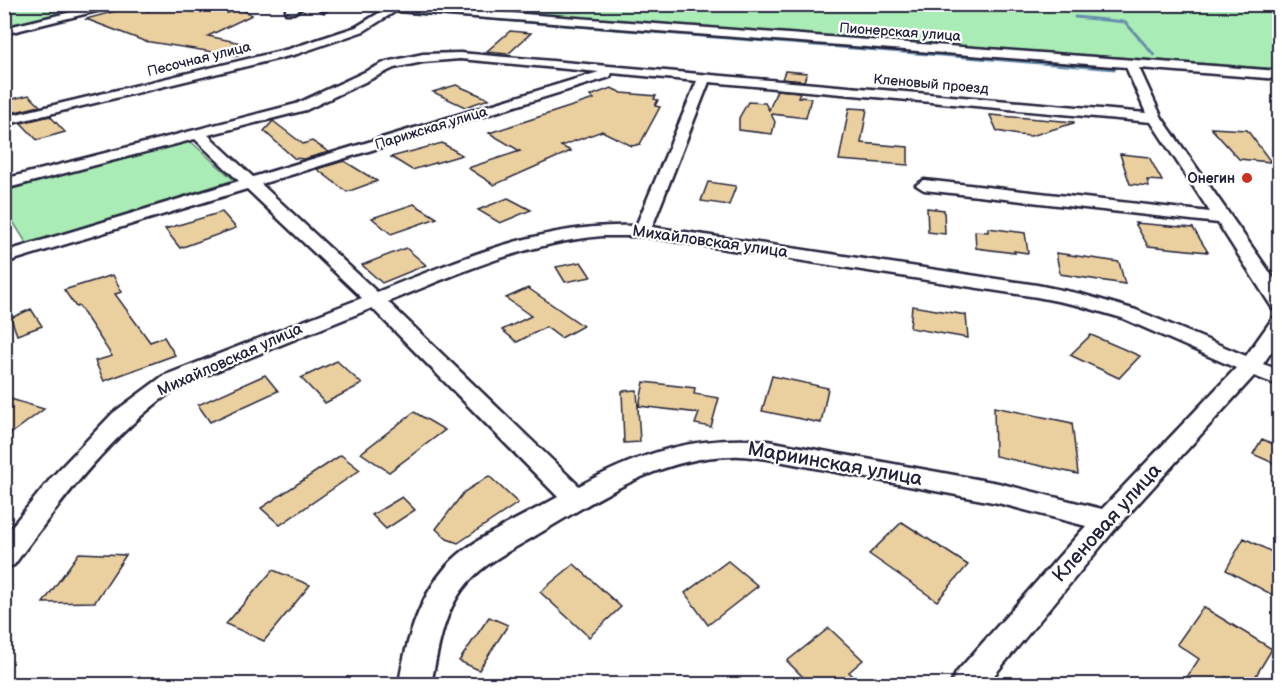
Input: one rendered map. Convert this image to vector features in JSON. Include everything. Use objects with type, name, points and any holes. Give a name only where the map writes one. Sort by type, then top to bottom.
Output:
[{"type":"street","points":[[4,31],[120,4]]},
{"type":"street","points":[[290,11],[303,4]]},
{"type":"street","name":"Пионерская улица","points":[[344,4],[1280,75]]},
{"type":"street","points":[[357,14],[371,7]]},
{"type":"street","name":"Песочная улица","points":[[4,121],[293,52],[360,29],[394,8]]},
{"type":"street","points":[[86,12],[98,17]]},
{"type":"street","points":[[4,184],[301,107],[390,65],[415,60],[460,56],[615,72]]},
{"type":"street","points":[[1131,64],[1155,118],[1280,305]]},
{"type":"street","name":"Парижская улица","points":[[4,258],[615,72],[705,80]]},
{"type":"street","points":[[642,231],[705,80]]},
{"type":"street","name":"Кленовый проезд","points":[[705,80],[1155,118]]},
{"type":"street","points":[[198,134],[374,299],[576,499]]},
{"type":"street","points":[[924,185],[1222,218]]},
{"type":"street","name":"Михайловская улица","points":[[4,557],[85,452],[142,400],[171,381],[374,299],[515,246],[583,231],[619,229],[642,231],[1037,291],[1081,300],[1129,314],[1280,379]]},
{"type":"street","name":"Кленовая улица","points":[[967,684],[1107,521],[1251,366],[1280,322]]},
{"type":"street","name":"Мариинская улица","points":[[416,684],[429,624],[442,597],[460,570],[478,556],[576,499],[652,462],[697,450],[732,447],[768,450],[998,493],[1107,521]]},
{"type":"green space","points":[[5,4],[116,5],[5,30]]},
{"type":"green space","points":[[403,5],[1279,5],[1279,69]]},
{"type":"green space","points":[[189,140],[234,180],[27,244],[5,209],[5,191]]},
{"type":"building","points":[[165,4],[193,12],[224,4],[221,8],[227,13],[239,8],[252,15],[208,36],[241,43],[238,56],[144,41],[86,19],[134,6],[148,11]]},
{"type":"building","points":[[510,31],[531,33],[508,54],[486,52]]},
{"type":"building","points":[[785,71],[807,73],[804,81],[782,79]]},
{"type":"building","points":[[456,85],[489,99],[465,107],[433,92]]},
{"type":"building","points":[[611,88],[622,93],[656,96],[654,99],[658,100],[655,106],[660,107],[640,144],[632,146],[602,131],[561,146],[571,151],[494,185],[468,168],[520,151],[489,133],[594,99],[590,96]]},
{"type":"building","points":[[777,90],[800,92],[798,97],[811,98],[806,118],[771,114],[775,122],[772,134],[739,130],[739,118],[748,102],[765,103],[769,110]]},
{"type":"building","points":[[29,95],[40,106],[11,113],[4,107],[4,101]]},
{"type":"building","points":[[849,108],[867,109],[861,143],[908,147],[908,165],[839,160]]},
{"type":"building","points":[[990,115],[1074,123],[1031,136],[1018,135],[997,131]]},
{"type":"building","points":[[50,116],[65,132],[37,140],[21,123]]},
{"type":"building","points":[[273,121],[303,144],[312,141],[329,152],[304,159],[294,158],[264,131]]},
{"type":"building","points":[[1211,128],[1247,130],[1271,162],[1239,159]]},
{"type":"building","points":[[442,143],[462,155],[412,170],[391,157]]},
{"type":"building","points":[[1120,154],[1149,157],[1162,181],[1147,180],[1149,186],[1130,184]]},
{"type":"building","points":[[344,161],[377,181],[347,192],[317,169]]},
{"type":"building","points":[[708,182],[736,186],[729,205],[701,201]]},
{"type":"building","points":[[508,198],[531,210],[500,223],[478,210]]},
{"type":"building","points":[[414,204],[437,218],[391,234],[372,218]]},
{"type":"building","points":[[927,208],[944,210],[945,234],[928,232]]},
{"type":"building","points":[[222,212],[236,228],[180,248],[165,229]]},
{"type":"building","points":[[1135,223],[1193,228],[1208,252],[1148,246]]},
{"type":"building","points":[[988,228],[1025,233],[1028,253],[976,248],[975,231],[988,232]]},
{"type":"building","points":[[406,248],[426,265],[382,283],[362,265]]},
{"type":"building","points":[[1056,253],[1119,262],[1125,284],[1060,274]]},
{"type":"building","points":[[581,262],[591,277],[565,282],[556,267]]},
{"type":"building","points":[[113,275],[122,292],[115,294],[150,342],[164,337],[175,355],[104,381],[95,361],[112,356],[79,306],[76,307],[64,290]]},
{"type":"building","points":[[528,288],[583,326],[561,338],[546,327],[517,342],[502,330],[531,316],[506,298]]},
{"type":"building","points":[[912,306],[966,315],[968,338],[910,328]]},
{"type":"building","points":[[31,309],[42,326],[17,335],[11,318]]},
{"type":"building","points":[[1091,335],[1140,356],[1119,378],[1070,355]]},
{"type":"building","points":[[337,361],[362,384],[325,403],[301,378]]},
{"type":"building","points":[[265,375],[278,391],[210,422],[198,405]]},
{"type":"building","points":[[772,376],[828,388],[821,423],[762,411]]},
{"type":"building","points":[[644,382],[695,388],[694,394],[719,398],[711,427],[695,424],[699,413],[639,406]]},
{"type":"building","points":[[637,390],[640,442],[624,443],[622,391]]},
{"type":"building","points":[[4,397],[44,409],[4,439]]},
{"type":"building","points":[[994,407],[1072,423],[1078,474],[995,456]]},
{"type":"building","points":[[414,412],[445,430],[389,472],[361,453]]},
{"type":"building","points":[[1262,439],[1280,447],[1280,466],[1253,454]]},
{"type":"building","points":[[341,455],[360,470],[280,525],[261,508]]},
{"type":"building","points":[[489,476],[518,503],[458,543],[447,539],[436,529],[464,492]]},
{"type":"building","points":[[402,497],[415,510],[386,529],[372,515]]},
{"type":"building","points":[[902,522],[968,565],[937,601],[869,554]]},
{"type":"building","points":[[1244,538],[1280,556],[1280,599],[1226,570]]},
{"type":"building","points":[[79,553],[126,555],[95,602],[43,603]]},
{"type":"building","points":[[728,561],[758,586],[708,625],[685,593]]},
{"type":"building","points":[[574,564],[621,607],[589,637],[540,592]]},
{"type":"building","points":[[273,570],[310,585],[264,641],[226,624]]},
{"type":"building","points":[[1203,607],[1272,649],[1251,684],[1238,684],[1226,677],[1221,684],[1200,684],[1187,677],[1199,659],[1177,644]]},
{"type":"building","points":[[489,617],[508,625],[479,670],[459,661]]},
{"type":"building","points":[[829,628],[863,660],[849,672],[861,684],[810,684],[787,661]]},
{"type":"waterway","points":[[300,4],[1115,69]]},
{"type":"waterway","points":[[1075,17],[1125,22],[1154,55]]},
{"type":"waterway","points":[[1014,51],[1280,71]]},
{"type":"place","name":"Онегин","points":[[1247,178]]}]
